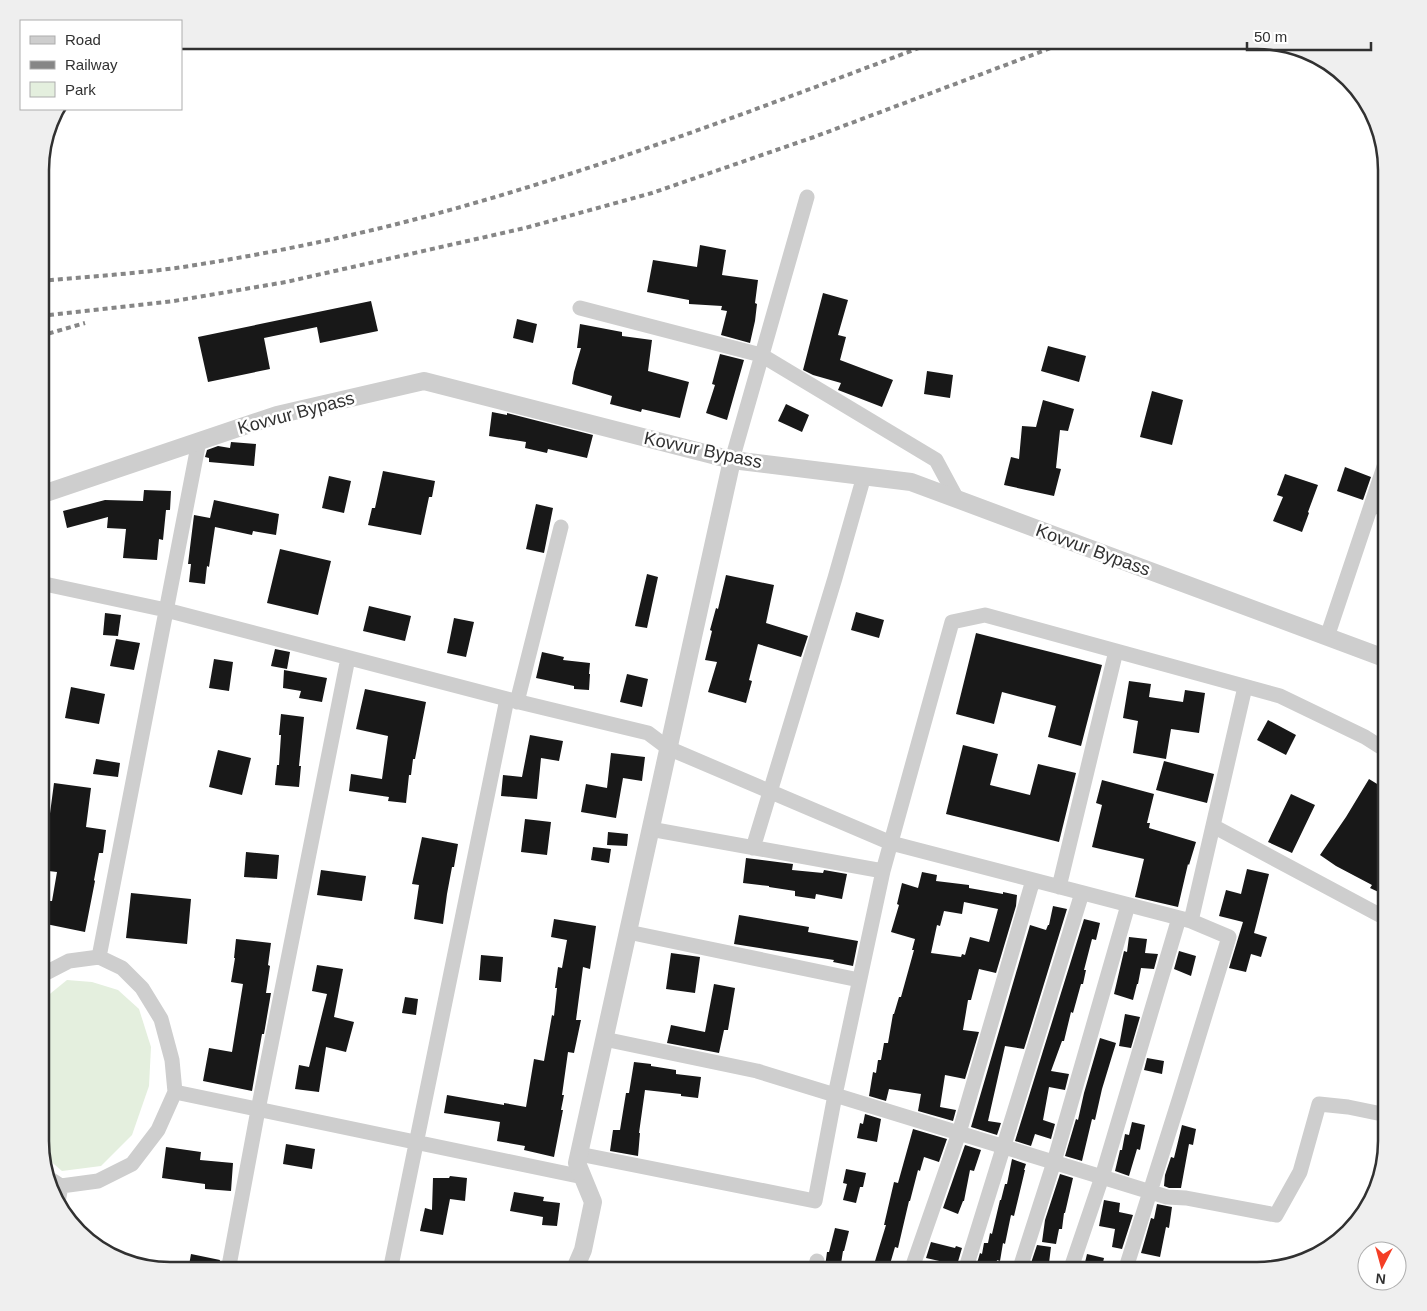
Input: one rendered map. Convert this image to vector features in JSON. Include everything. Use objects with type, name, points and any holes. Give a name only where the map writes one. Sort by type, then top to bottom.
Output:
[{"type":"street","points":[[578,1262],[583,1250],[593,1202],[577,1163],[732,460],[807,197]]},
{"type":"street","points":[[580,308],[762,356],[936,460],[957,499]]},
{"type":"street","name":"Kovvur Bypass","points":[[49,492],[277,415],[424,381],[732,460],[911,482],[1378,656]]},
{"type":"street","points":[[99,957],[198,441]]},
{"type":"street","points":[[753,848],[864,476]]},
{"type":"street","points":[[1327,637],[1378,486]]},
{"type":"street","points":[[1372,505],[1378,507]]},
{"type":"street","points":[[392,1262],[512,700],[561,527]]},
{"type":"street","points":[[49,585],[166,610],[648,734],[668,748],[891,844],[1185,920],[1229,936],[1128,1262]]},
{"type":"street","points":[[579,1154],[815,1201],[835,1095],[883,871],[952,622],[985,615],[1280,696],[1365,737],[1378,745]]},
{"type":"street","points":[[1059,887],[1116,651]]},
{"type":"street","points":[[230,1262],[348,658]]},
{"type":"street","points":[[1073,1262],[1185,920],[1213,826],[1245,687]]},
{"type":"street","points":[[1213,826],[1378,914]]},
{"type":"street","points":[[650,829],[883,871]]},
{"type":"street","points":[[914,1262],[959,1133],[1033,880]]},
{"type":"street","points":[[967,1262],[1082,893]]},
{"type":"street","points":[[1022,1262],[1054,1162],[1128,905]]},
{"type":"street","points":[[628,932],[859,980]]},
{"type":"street","points":[[49,972],[69,962],[99,957],[122,968],[142,988],[161,1019],[172,1060],[175,1092],[158,1130],[132,1164],[98,1181],[61,1186],[56,1183]]},
{"type":"street","points":[[604,1039],[757,1071],[1167,1197],[1186,1198],[1276,1216],[1300,1172],[1319,1104],[1378,1113]]},
{"type":"street","points":[[175,1092],[583,1177]]},
{"type":"street","points":[[60,1192],[61,1186]]},
{"type":"green space","points":[[67,980],[92,982],[118,990],[139,1009],[151,1047],[149,1086],[132,1135],[101,1166],[62,1171],[51,1161],[49,995]]},
{"type":"building","points":[[700,245],[726,250],[722,275],[758,280],[755,321],[750,343],[721,335],[727,311],[721,310],[722,306],[689,304],[689,300],[647,292],[653,260],[697,267]]},
{"type":"building","points":[[823,293],[848,300],[838,335],[846,337],[840,360],[893,380],[882,407],[838,390],[841,383],[803,370]]},
{"type":"building","points":[[371,301],[378,331],[320,343],[317,327],[264,338],[270,369],[208,382],[198,337]]},
{"type":"building","points":[[517,319],[537,324],[533,343],[513,338]]},
{"type":"building","points":[[580,324],[622,332],[622,336],[652,340],[648,371],[689,382],[680,418],[642,409],[641,412],[610,404],[612,396],[572,384],[581,348],[577,348]]},
{"type":"building","points":[[1048,346],[1086,356],[1079,382],[1041,371]]},
{"type":"building","points":[[720,354],[744,360],[727,420],[706,413],[715,385],[712,384]]},
{"type":"building","points":[[927,371],[953,375],[950,398],[924,394]]},
{"type":"building","points":[[1152,391],[1183,400],[1172,445],[1140,437]]},
{"type":"building","points":[[1043,400],[1074,409],[1068,431],[1060,430],[1056,468],[1061,469],[1054,496],[1004,485],[1011,457],[1019,459],[1022,426],[1036,427]]},
{"type":"building","points":[[786,404],[809,415],[802,432],[778,421]]},
{"type":"building","points":[[492,412],[507,415],[507,413],[593,435],[587,458],[548,449],[547,453],[525,448],[526,442],[489,436]]},
{"type":"building","points":[[231,442],[256,444],[254,466],[209,462],[209,458],[205,457],[207,450],[218,446],[230,448]]},
{"type":"building","points":[[1345,467],[1371,477],[1363,500],[1337,491]]},
{"type":"building","points":[[383,471],[435,481],[432,497],[429,497],[421,535],[368,525],[372,508],[375,508]]},
{"type":"building","points":[[1285,474],[1318,485],[1302,532],[1273,521],[1283,497],[1277,495]]},
{"type":"building","points":[[329,476],[351,481],[344,513],[322,508]]},
{"type":"building","points":[[144,490],[171,491],[170,510],[166,510],[163,540],[159,539],[157,560],[123,558],[126,529],[107,528],[108,517],[67,528],[63,511],[105,500],[143,501]]},
{"type":"building","points":[[214,500],[279,514],[276,535],[253,531],[252,535],[215,527],[205,584],[189,582],[191,564],[188,564],[194,515],[210,518]]},
{"type":"building","points":[[536,504],[553,508],[544,553],[526,549]]},
{"type":"building","points":[[280,549],[331,561],[318,615],[267,603]]},
{"type":"building","points":[[647,574],[658,577],[647,628],[635,626]]},
{"type":"building","points":[[726,575],[774,585],[766,623],[808,636],[801,657],[758,644],[749,680],[752,681],[746,703],[708,692],[717,662],[705,660],[712,631],[710,630],[716,608],[718,609]]},
{"type":"building","points":[[369,606],[411,616],[405,641],[363,631]]},
{"type":"building","points":[[856,612],[884,620],[879,638],[851,630]]},
{"type":"building","points":[[105,613],[121,615],[118,636],[103,635]]},
{"type":"building","points":[[454,618],[474,622],[466,657],[447,653]]},
{"type":"building","points":[[976,633],[1102,665],[1081,746],[1048,737],[1056,706],[1002,692],[994,724],[956,714]]},
{"type":"building","points":[[116,639],[140,643],[134,670],[110,666]]},
{"type":"building","points":[[275,649],[290,652],[287,669],[271,666]]},
{"type":"building","points":[[542,652],[564,657],[563,660],[590,663],[589,690],[574,689],[574,686],[536,678]]},
{"type":"building","points":[[214,659],[233,662],[229,691],[209,688]]},
{"type":"building","points":[[284,670],[327,678],[322,702],[299,698],[301,691],[283,688]]},
{"type":"building","points":[[627,674],[648,679],[642,707],[620,702]]},
{"type":"building","points":[[1129,681],[1151,684],[1149,697],[1183,702],[1185,690],[1205,693],[1199,733],[1171,729],[1166,759],[1133,753],[1138,721],[1123,718]]},
{"type":"building","points":[[71,687],[105,694],[99,724],[65,718]]},
{"type":"building","points":[[365,689],[426,702],[415,759],[413,759],[411,775],[409,775],[406,803],[388,801],[389,797],[349,791],[351,774],[382,779],[388,736],[356,729]]},
{"type":"building","points":[[281,714],[304,717],[299,787],[275,785],[277,765],[279,765]]},
{"type":"building","points":[[1268,720],[1296,735],[1286,755],[1257,740]]},
{"type":"building","points":[[530,735],[563,741],[559,761],[541,758],[537,799],[501,796],[503,775],[522,777]]},
{"type":"building","points":[[963,745],[998,754],[990,785],[1030,795],[1038,764],[1076,773],[1059,842],[946,814]]},
{"type":"building","points":[[218,750],[251,758],[242,795],[209,787]]},
{"type":"building","points":[[611,753],[645,757],[642,781],[623,778],[616,818],[581,812],[586,784],[607,788]]},
{"type":"building","points":[[96,759],[120,763],[118,777],[93,774]]},
{"type":"building","points":[[1164,761],[1214,774],[1207,803],[1156,790]]},
{"type":"building","points":[[1369,779],[1378,784],[1378,892],[1370,888],[1372,885],[1336,866],[1320,855]]},
{"type":"building","points":[[1102,780],[1154,794],[1147,823],[1150,823],[1149,828],[1196,842],[1188,864],[1178,907],[1135,897],[1144,859],[1092,847],[1102,805],[1096,803]]},
{"type":"building","points":[[54,783],[91,788],[86,827],[106,830],[103,853],[99,853],[85,932],[49,925],[49,907],[50,901],[52,901],[57,872],[49,871],[49,821]]},
{"type":"building","points":[[1291,794],[1315,805],[1292,853],[1268,842]]},
{"type":"building","points":[[525,819],[551,822],[547,855],[521,852]]},
{"type":"building","points":[[608,832],[628,834],[627,846],[607,845]]},
{"type":"building","points":[[422,837],[458,844],[454,867],[452,867],[443,924],[414,919],[419,885],[412,884]]},
{"type":"building","points":[[593,847],[611,849],[609,863],[591,860]]},
{"type":"building","points":[[246,852],[279,855],[277,879],[244,877]]},
{"type":"building","points":[[746,858],[793,864],[792,870],[823,873],[824,870],[847,874],[842,899],[816,894],[815,899],[795,896],[795,891],[743,883]]},
{"type":"building","points":[[1247,869],[1269,874],[1254,933],[1267,937],[1261,957],[1251,954],[1246,972],[1229,968],[1243,922],[1219,916],[1226,890],[1241,894]]},
{"type":"building","points":[[321,870],[366,876],[362,901],[317,895]]},
{"type":"building","points":[[922,872],[937,875],[936,881],[969,885],[969,888],[1017,895],[1016,906],[996,973],[979,969],[971,1000],[968,1000],[963,1030],[979,1032],[965,1079],[945,1075],[940,1107],[956,1110],[953,1121],[918,1111],[921,1094],[889,1089],[886,1101],[869,1096],[873,1072],[876,1073],[878,1060],[881,1060],[884,1043],[888,1043],[893,1014],[899,997],[901,997],[914,950],[912,950],[915,939],[891,932],[899,905],[897,904],[902,883],[918,888]],"holes":[[[964,902],[998,909],[989,942],[970,937],[965,955],[962,954],[961,957],[931,953],[937,925],[940,926],[944,911],[962,914]]]},
{"type":"building","points":[[131,893],[191,899],[187,944],[126,938]]},
{"type":"building","points":[[1053,906],[1067,909],[1024,1049],[1005,1046],[988,1121],[1001,1123],[997,1135],[971,1127],[1030,925],[1046,930]]},
{"type":"building","points":[[739,915],[809,927],[808,932],[858,941],[853,966],[833,962],[834,960],[734,944]]},
{"type":"building","points":[[554,919],[596,926],[590,969],[583,967],[576,1020],[581,1020],[574,1053],[568,1052],[562,1095],[564,1095],[561,1110],[563,1110],[554,1157],[524,1150],[525,1146],[497,1141],[500,1122],[444,1113],[447,1095],[526,1107],[534,1059],[544,1061],[552,1015],[554,1016],[558,967],[562,968],[567,940],[551,937]]},
{"type":"building","points":[[1084,919],[1100,923],[1096,940],[1092,939],[1084,970],[1086,970],[1083,984],[1081,984],[1073,1013],[1071,1012],[1064,1041],[1062,1041],[1051,1071],[1069,1074],[1065,1090],[1049,1087],[1043,1120],[1055,1124],[1051,1139],[1035,1134],[1031,1146],[1015,1141]]},
{"type":"building","points":[[1129,937],[1147,939],[1145,953],[1158,954],[1154,969],[1141,968],[1133,1000],[1114,994],[1124,951],[1127,952]]},
{"type":"building","points":[[236,939],[271,943],[266,993],[271,993],[252,1091],[203,1081],[209,1048],[232,1052],[243,984],[231,982]]},
{"type":"building","points":[[1179,951],[1196,956],[1191,976],[1174,969]]},
{"type":"building","points":[[671,953],[700,957],[695,993],[666,989]]},
{"type":"building","points":[[481,955],[503,957],[501,982],[479,980]]},
{"type":"building","points":[[317,965],[343,969],[334,1017],[354,1022],[346,1052],[326,1047],[319,1092],[295,1089],[299,1065],[309,1067],[327,994],[312,991]]},
{"type":"building","points":[[714,984],[735,988],[728,1030],[724,1030],[719,1053],[667,1043],[671,1025],[705,1032]]},
{"type":"building","points":[[405,997],[418,999],[416,1015],[402,1013]]},
{"type":"building","points":[[1125,1014],[1140,1017],[1131,1048],[1119,1046]]},
{"type":"building","points":[[1100,1038],[1116,1043],[1095,1120],[1092,1119],[1082,1161],[1065,1156],[1076,1119],[1078,1120]]},
{"type":"building","points":[[1147,1058],[1164,1061],[1162,1074],[1144,1070]]},
{"type":"building","points":[[634,1062],[676,1070],[676,1074],[701,1077],[698,1098],[645,1090],[638,1156],[610,1151],[613,1130],[620,1130],[626,1093],[629,1093]]},
{"type":"building","points":[[865,1114],[881,1119],[877,1142],[857,1138],[860,1123],[863,1124]]},
{"type":"building","points":[[1132,1122],[1145,1125],[1140,1150],[1137,1149],[1129,1176],[1115,1171],[1125,1134],[1129,1135]]},
{"type":"building","points":[[1182,1125],[1196,1129],[1193,1145],[1189,1144],[1181,1188],[1169,1188],[1164,1186],[1165,1175],[1171,1157],[1174,1158]]},
{"type":"building","points":[[913,1129],[947,1139],[939,1162],[924,1157],[920,1171],[918,1170],[898,1248],[895,1247],[891,1262],[875,1262],[886,1225],[884,1225],[894,1182],[898,1183]]},
{"type":"building","points":[[286,1144],[315,1149],[312,1169],[283,1164]]},
{"type":"building","points":[[965,1145],[981,1150],[974,1171],[970,1170],[964,1201],[958,1214],[943,1208]]},
{"type":"building","points":[[166,1147],[201,1152],[200,1160],[233,1163],[231,1191],[205,1189],[205,1184],[162,1178]]},
{"type":"building","points":[[1012,1159],[1026,1164],[1014,1216],[1011,1215],[1000,1261],[977,1262],[980,1253],[982,1254],[984,1243],[988,1243],[990,1233],[992,1234],[1000,1200],[1005,1184],[1007,1184]]},
{"type":"building","points":[[846,1169],[866,1173],[863,1187],[860,1187],[856,1203],[843,1200],[847,1184],[843,1183]]},
{"type":"building","points":[[1060,1174],[1073,1178],[1062,1229],[1059,1229],[1056,1244],[1042,1242],[1045,1220]]},
{"type":"building","points":[[450,1176],[467,1178],[465,1201],[450,1199],[443,1235],[420,1231],[425,1208],[432,1210],[433,1178],[449,1178]]},
{"type":"building","points":[[514,1192],[544,1197],[543,1201],[560,1203],[557,1226],[542,1225],[543,1217],[510,1211]]},
{"type":"building","points":[[1104,1200],[1120,1203],[1119,1212],[1133,1215],[1122,1249],[1112,1247],[1115,1229],[1099,1226]]},
{"type":"building","points":[[1157,1204],[1172,1207],[1169,1228],[1166,1227],[1160,1257],[1141,1253],[1151,1218],[1154,1219]]},
{"type":"building","points":[[835,1228],[849,1231],[841,1262],[826,1262],[827,1252],[829,1252]]},
{"type":"building","points":[[931,1242],[962,1248],[958,1262],[944,1262],[926,1258]]},
{"type":"building","points":[[1037,1245],[1051,1247],[1049,1262],[1032,1262]]},
{"type":"building","points":[[191,1254],[220,1260],[219,1262],[190,1262]]},
{"type":"building","points":[[1087,1254],[1104,1258],[1103,1262],[1085,1262]]},
{"type":"railway","points":[[49,280],[142,272],[204,264],[287,249],[397,224],[535,185],[604,163],[672,140],[916,49]]},
{"type":"railway","points":[[49,315],[174,301],[286,282],[525,228],[652,193],[814,137],[1048,49]]},
{"type":"railway","points":[[49,333],[85,323]]}]
